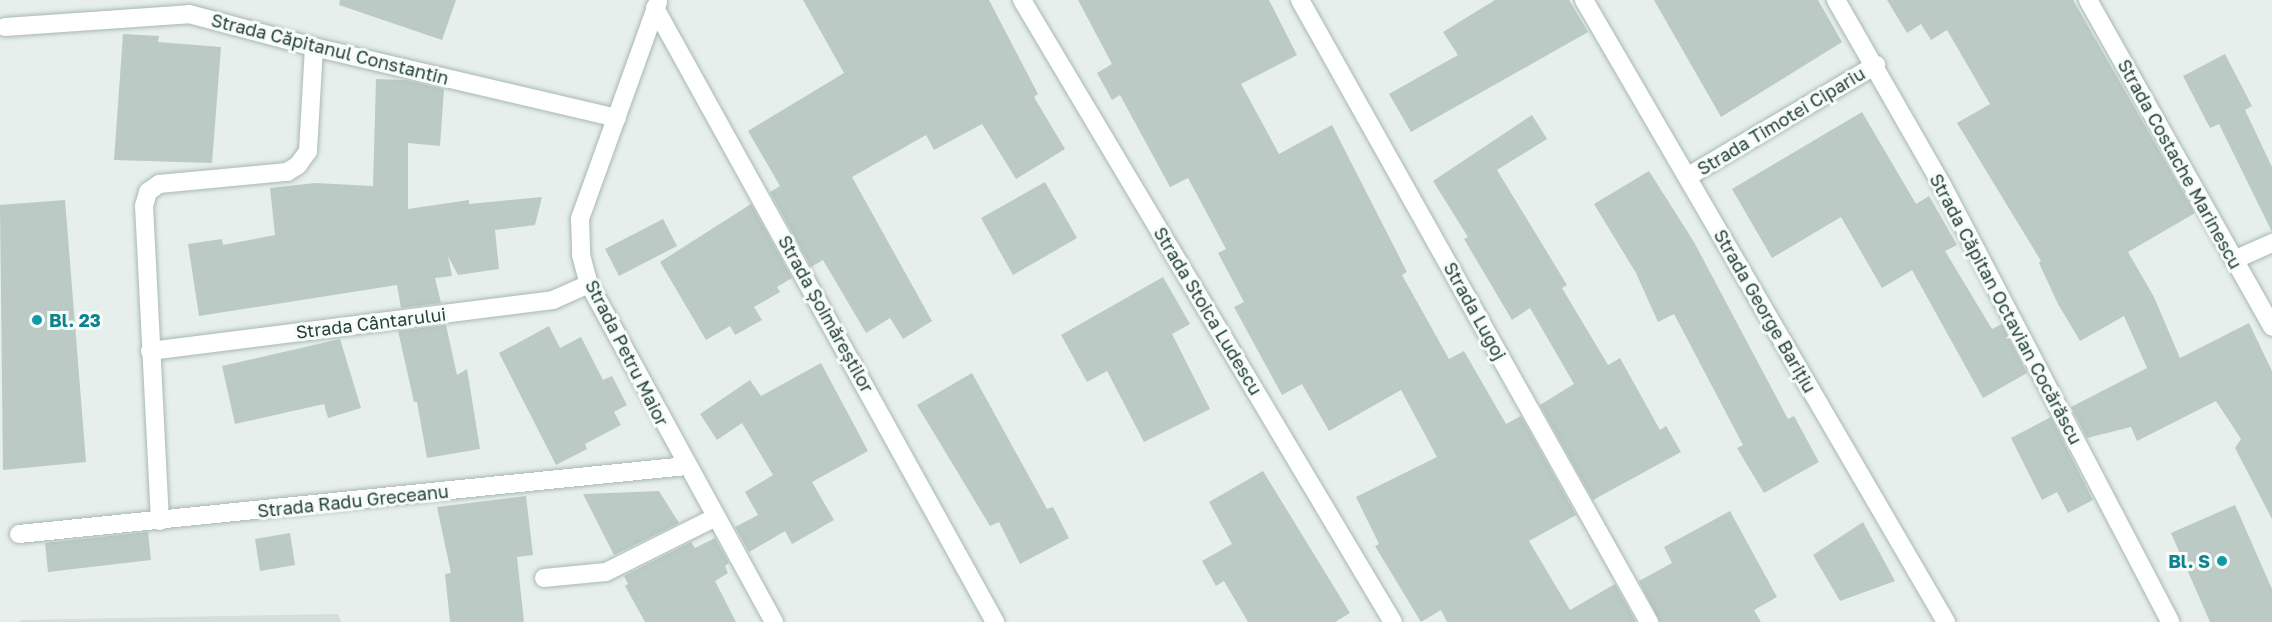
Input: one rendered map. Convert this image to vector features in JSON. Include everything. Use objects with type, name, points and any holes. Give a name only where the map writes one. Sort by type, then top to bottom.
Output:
[{"type":"street","name":"Strada Stoica Ludescu","points":[[1022,0],[1393,622]]},
{"type":"street","name":"Strada Lugoj","points":[[1300,0],[1649,622]]},
{"type":"street","name":"Strada George Barițiu","points":[[1584,0],[1946,622]]},
{"type":"street","name":"Strada Căpitan Octavian Cocărăscu","points":[[1836,0],[1875,66],[2170,622]]},
{"type":"street","name":"Strada Costache Marinescu","points":[[2088,0],[2272,327]]},
{"type":"street","name":"Strada Petru Maior","points":[[657,4],[580,219],[581,255],[589,284],[686,466],[774,622]]},
{"type":"street","name":"Strada Șoimăreștilor","points":[[657,4],[995,622]]},
{"type":"street","name":"Strada Căpitanul Constantin","points":[[5,27],[189,14],[314,47],[617,118]]},
{"type":"street","points":[[160,521],[144,206],[148,192],[159,184],[287,172],[298,165],[308,151],[314,47]]},
{"type":"street","name":"Strada Timotei Cipariu","points":[[1687,177],[1875,66]]},
{"type":"street","points":[[2234,260],[2272,243]]},
{"type":"street","name":"Strada Cântarului","points":[[150,351],[553,300],[589,284]]},
{"type":"street","name":"Strada Radu Greceanu","points":[[19,534],[686,466]]},
{"type":"street","points":[[544,578],[606,572],[716,517]]},
{"type":"shaded area","points":[[338,614],[341,622],[20,622],[20,620]]},
{"type":"building","points":[[340,0],[456,0],[442,40],[339,5]]},
{"type":"building","points":[[803,0],[989,0],[1038,94],[1034,97],[1065,149],[1016,179],[982,124],[934,150],[926,135],[852,177],[932,321],[903,339],[890,318],[866,333],[823,260],[811,267],[770,192],[780,186],[748,131],[844,73]]},
{"type":"building","points":[[1078,0],[1269,0],[1297,55],[1241,84],[1279,154],[1332,125],[1407,272],[1402,275],[1449,359],[1464,351],[1506,424],[1521,416],[1576,515],[1529,541],[1570,610],[1615,584],[1636,622],[1447,622],[1441,610],[1421,622],[1375,546],[1379,544],[1356,497],[1437,457],[1401,390],[1329,431],[1302,384],[1282,395],[1234,307],[1244,302],[1218,253],[1226,249],[1188,178],[1170,187],[1120,95],[1112,100],[1097,73],[1112,64]]},
{"type":"building","points":[[1495,0],[1569,0],[1588,32],[1411,132],[1389,94],[1458,55],[1443,32]]},
{"type":"building","points":[[1654,0],[1818,0],[1842,42],[1721,117]]},
{"type":"building","points":[[1887,0],[2073,0],[2195,213],[2128,252],[2154,297],[2180,358],[2249,323],[2272,371],[2272,519],[2235,448],[2241,439],[2216,401],[2137,441],[2131,427],[2087,438],[2071,407],[2147,368],[2124,316],[2080,341],[2058,304],[2039,263],[2041,261],[1957,123],[1990,104],[1947,30],[1931,40],[1921,24],[1907,33]]},
{"type":"building","points":[[123,34],[159,36],[158,42],[221,47],[212,163],[114,160]]},
{"type":"building","points":[[2225,54],[2252,106],[2245,110],[2272,167],[2272,232],[2219,124],[2210,128],[2183,76]]},
{"type":"building","points":[[376,79],[406,80],[444,89],[440,146],[408,143],[408,209],[469,200],[469,204],[542,197],[535,225],[495,230],[499,269],[458,275],[448,256],[452,276],[435,278],[441,303],[401,308],[397,285],[199,316],[188,244],[222,239],[223,245],[275,235],[270,188],[315,183],[373,186]]},
{"type":"building","points":[[1862,112],[1916,204],[1929,196],[1957,245],[1945,251],[1992,329],[2002,324],[2027,373],[1983,398],[1912,270],[1882,288],[1841,217],[1772,258],[1732,189]]},
{"type":"building","points":[[1532,115],[1547,139],[1497,170],[1567,285],[1562,288],[1608,365],[1620,358],[1660,430],[1666,426],[1681,452],[1593,500],[1540,405],[1574,384],[1530,308],[1512,320],[1464,239],[1468,237],[1433,181]]},
{"type":"building","points":[[1649,171],[1694,242],[1788,419],[1794,416],[1819,462],[1764,493],[1737,448],[1743,445],[1674,314],[1658,322],[1636,273],[1594,204]]},
{"type":"building","points":[[1045,182],[1077,238],[1013,275],[981,218]]},
{"type":"building","name":"Bl. 23","points":[[65,200],[86,462],[3,470],[0,205]]},
{"type":"building","points":[[751,204],[792,278],[777,287],[780,292],[754,307],[762,320],[735,335],[730,326],[706,340],[660,262]]},
{"type":"building","points":[[663,219],[677,246],[619,276],[605,249]]},
{"type":"building","points":[[1163,277],[1190,324],[1172,334],[1210,409],[1144,442],[1107,371],[1087,382],[1061,335]]},
{"type":"building","points":[[446,325],[457,375],[467,369],[480,449],[427,458],[417,402],[414,402],[398,331]]},
{"type":"building","points":[[549,326],[560,348],[581,337],[603,380],[612,376],[627,405],[614,412],[621,425],[585,444],[587,449],[556,465],[499,353]]},
{"type":"building","points":[[340,339],[361,408],[328,418],[324,404],[235,424],[222,366]]},
{"type":"building","points":[[821,363],[868,451],[812,482],[834,520],[792,544],[785,531],[749,552],[735,527],[758,515],[745,492],[773,475],[742,423],[717,440],[700,414],[750,380],[761,396]]},
{"type":"building","points":[[972,373],[1047,509],[1053,507],[1069,538],[1020,564],[999,522],[990,526],[917,405]]},
{"type":"building","points":[[2051,417],[2093,500],[2068,513],[2057,492],[2042,500],[2011,438]]},
{"type":"building","points":[[1263,471],[1350,613],[1335,622],[1248,622],[1224,581],[1216,586],[1202,561],[1232,544],[1209,502]]},
{"type":"building","points":[[659,491],[679,523],[614,555],[583,494]]},
{"type":"building","points":[[526,496],[533,555],[517,557],[524,622],[450,622],[445,574],[451,573],[437,507]]},
{"type":"building","name":"Bl. S","points":[[2235,505],[2272,589],[2272,622],[2210,622],[2171,533]]},
{"type":"building","points":[[1730,511],[1777,597],[1754,610],[1761,622],[1660,622],[1639,581],[1672,563],[1664,547]]},
{"type":"building","points":[[1863,522],[1895,581],[1840,601],[1813,555]]},
{"type":"building","points":[[148,532],[151,560],[48,572],[45,543]]},
{"type":"building","points":[[290,533],[295,565],[260,571],[255,539]]},
{"type":"building","points":[[715,538],[729,563],[725,566],[728,573],[715,581],[736,622],[645,622],[625,586],[628,584],[624,576],[691,542],[695,548]]},
{"type":"place","name":"Bl. 23","points":[[37,320]]},
{"type":"place","name":"Bl. S","points":[[2222,561]]}]
